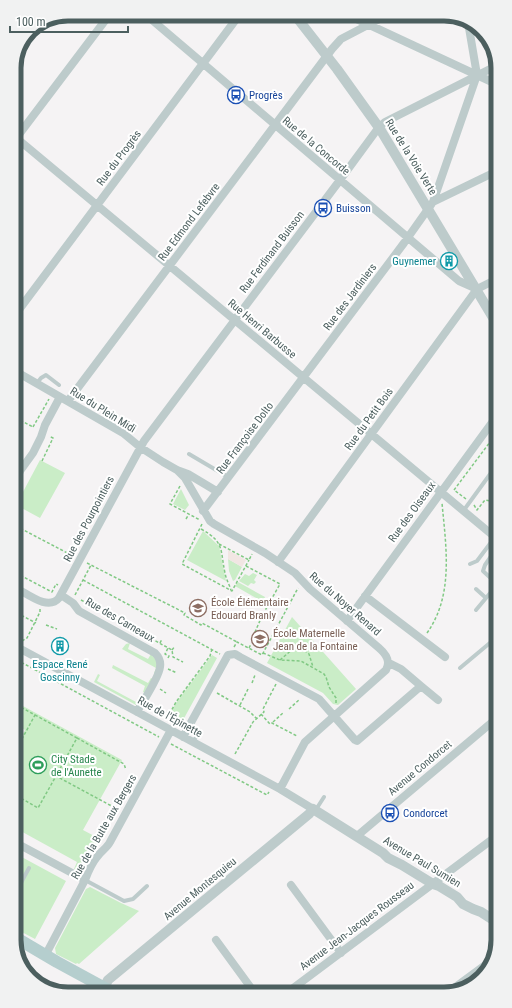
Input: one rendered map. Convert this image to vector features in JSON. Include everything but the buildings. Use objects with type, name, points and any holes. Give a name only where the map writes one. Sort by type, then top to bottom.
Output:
[{"type":"main road","points":[[21,941],[38,950],[45,956],[102,987]]},
{"type":"street","points":[[21,130],[105,21]]},
{"type":"street","name":"Rue de la Concorde","points":[[153,21],[459,281],[477,289]]},
{"type":"street","name":"Rue du Progrès","points":[[21,307],[235,21]]},
{"type":"street","name":"Rue de la Voie Verte","points":[[300,21],[327,55],[379,127],[431,206],[491,315]]},
{"type":"street","points":[[360,21],[491,82]]},
{"type":"street","name":"Rue Edmond Lefebvre","points":[[68,401],[327,55],[340,39],[376,21]]},
{"type":"street","points":[[431,206],[477,75],[469,28]]},
{"type":"street","points":[[379,127],[385,122],[491,68]]},
{"type":"street","name":"Rue Ferdinand Buisson","points":[[140,448],[379,127]]},
{"type":"street","name":"Rue Henri Barbusse","points":[[21,143],[98,205],[491,533]]},
{"type":"street","points":[[431,206],[491,174]]},
{"type":"street","name":"Rue des Jardiniers","points":[[304,378],[431,206]]},
{"type":"street","points":[[477,289],[491,282]]},
{"type":"street","name":"Rue du Petit Bois","points":[[278,562],[477,289]]},
{"type":"street","name":"Rue du Plein Midi","points":[[21,374],[123,433],[140,448],[218,492]]},
{"type":"street","name":"Rue Françoise Dolto","points":[[203,511],[304,378]]},
{"type":"street","points":[[21,470],[46,434],[45,425],[57,395]]},
{"type":"street","name":"Rue des Oiseaux","points":[[347,621],[491,424]]},
{"type":"street","name":"Rue des Pourpointiers","points":[[61,595],[140,448]]},
{"type":"street","name":"Rue du Plein Midi","points":[[178,470],[188,483],[203,511]]},
{"type":"street","name":"Rue du Noyer Renard","points":[[203,511],[214,524],[258,548],[294,573],[310,589],[384,653],[389,663]]},
{"type":"street","points":[[21,591],[43,602],[50,603],[61,595]]},
{"type":"street","name":"Rue des Carneaux","points":[[61,595],[73,603],[79,611],[158,656],[160,670],[137,712]]},
{"type":"street","points":[[365,596],[445,657]]},
{"type":"street","name":"Rue de l'Épinette","points":[[21,648],[276,787],[314,810]]},
{"type":"street","points":[[183,737],[228,655],[234,654],[318,699],[357,741],[421,686]]},
{"type":"street","points":[[276,787],[305,742],[386,670],[389,663],[401,668],[438,700]]},
{"type":"street","name":"Avenue Condorcet","points":[[357,836],[491,723]]},
{"type":"street","name":"Rue de la Butte aux Bergers","points":[[45,956],[87,874],[97,857],[106,849],[171,730]]},
{"type":"street","name":"Avenue Paul Sumien","points":[[314,810],[357,836],[388,858],[457,897],[463,904],[491,918]]},
{"type":"street","name":"Avenue Montesquieu","points":[[109,987],[108,980],[314,810]]},
{"type":"street","name":"Avenue Jean-Jacques Rousseau","points":[[295,987],[491,841]]},
{"type":"street","points":[[21,846],[85,880]]},
{"type":"street","points":[[291,885],[341,953]]},
{"type":"street","points":[[216,940],[250,987]]},
{"type":"street","points":[[464,982],[479,971]]},
{"type":"lane","points":[[37,383],[40,378],[46,375],[59,384]]},
{"type":"lane","points":[[189,454],[229,477]]},
{"type":"lane","points":[[464,510],[491,473]]},
{"type":"lane","points":[[470,564],[477,561],[491,543]]},
{"type":"lane","points":[[491,556],[484,565],[483,572],[491,579]]},
{"type":"lane","points":[[476,589],[486,598]]},
{"type":"lane","points":[[476,610],[491,592]]},
{"type":"lane","points":[[460,668],[491,642]]},
{"type":"lane","points":[[193,742],[198,734]]},
{"type":"lane","points":[[314,810],[324,797]]},
{"type":"lane","points":[[21,883],[29,868]]},
{"type":"lane","points":[[85,880],[124,901],[133,899],[147,886]]},
{"type":"path","points":[[33,427],[57,395]]},
{"type":"path","points":[[21,421],[54,438],[42,461]]},
{"type":"path","points":[[491,441],[454,490],[476,506],[477,510],[485,500],[491,501]]},
{"type":"path","points":[[188,483],[180,486],[170,504],[201,521]]},
{"type":"path","points":[[423,640],[437,617],[445,586],[447,568],[441,492]]},
{"type":"path","points":[[186,519],[189,514]]},
{"type":"path","points":[[203,525],[182,564],[232,591]]},
{"type":"path","points":[[21,529],[185,613],[184,615],[201,625],[202,623],[262,655],[263,653],[280,660],[302,661],[313,667],[326,677],[329,687],[336,698],[337,708]]},
{"type":"path","points":[[201,529],[219,544],[249,560]]},
{"type":"path","points":[[219,544],[222,551],[225,574],[232,591]]},
{"type":"path","points":[[232,591],[253,553]]},
{"type":"path","points":[[74,596],[91,565]]},
{"type":"path","points":[[246,566],[280,584],[255,632]]},
{"type":"path","points":[[21,576],[52,592],[56,584],[61,595]]},
{"type":"path","points":[[83,580],[212,650],[210,656],[176,702],[168,717],[147,705]]},
{"type":"path","points":[[263,653],[300,583]]},
{"type":"path","points":[[80,600],[172,650]]},
{"type":"path","points":[[26,638],[35,623],[43,602]]},
{"type":"path","points":[[98,609],[100,605]]},
{"type":"path","points":[[110,616],[112,612]]},
{"type":"path","points":[[21,616],[35,623]]},
{"type":"path","points":[[46,625],[57,629]]},
{"type":"path","points":[[141,633],[143,629]]},
{"type":"path","points":[[160,643],[162,639]]},
{"type":"path","points":[[228,655],[237,642]]},
{"type":"path","points":[[249,648],[251,644]]},
{"type":"path","points":[[175,646],[172,650],[173,657],[183,662]]},
{"type":"path","points":[[280,660],[294,648],[300,647],[309,654],[313,667]]},
{"type":"path","points":[[21,662],[267,795],[276,787]]},
{"type":"path","points":[[167,668],[177,673]]},
{"type":"path","points":[[252,683],[255,675]]},
{"type":"path","points":[[235,754],[253,722],[264,712],[263,709],[275,686]]},
{"type":"path","points":[[156,688],[166,692]]},
{"type":"path","points":[[240,705],[248,689]]},
{"type":"path","points":[[216,693],[240,705],[257,719]]},
{"type":"path","points":[[289,709],[300,699]]},
{"type":"path","points":[[21,707],[124,764],[126,770]]},
{"type":"path","points":[[272,723],[283,713]]},
{"type":"path","points":[[261,714],[270,724],[272,723],[297,736]]},
{"type":"path","points":[[21,741],[35,715]]},
{"type":"path","points":[[21,798],[38,808],[77,738]]},
{"type":"path","points":[[56,776],[126,814]]},
{"type":"green space","points":[[40,460],[65,473],[40,518],[21,508],[21,496]]},
{"type":"green space","points":[[181,489],[189,505],[185,510],[173,504]]},
{"type":"green space","points":[[203,531],[219,546],[226,581],[187,560]]},
{"type":"green space","points":[[228,559],[242,567],[233,581],[229,571]]},
{"type":"green space","points":[[253,573],[257,575],[254,580],[256,582],[254,584],[251,583],[248,586],[239,581],[245,574],[249,576]]},
{"type":"green space","points":[[238,582],[265,597],[263,602],[235,586]]},
{"type":"green space","points":[[292,617],[356,689],[338,705],[333,704],[323,693],[267,663]]},
{"type":"green space","points":[[130,643],[128,649],[148,659],[151,654],[157,661],[158,668],[155,674],[156,668],[122,649],[126,644]]},
{"type":"green space","points":[[212,655],[217,658],[182,722],[169,716],[176,703]]},
{"type":"green space","points":[[113,665],[148,683],[151,678],[153,679],[145,693],[143,692],[145,686],[112,668]]},
{"type":"green space","points":[[98,674],[100,675],[97,681],[136,702],[139,696],[141,698],[140,701],[138,700],[136,705],[94,682]]},
{"type":"green space","points":[[23,706],[122,760],[83,830],[100,839],[82,870],[79,872],[74,869],[77,862],[21,831],[21,738],[25,730],[21,728],[21,709]]},
{"type":"green space","points":[[21,857],[66,881],[35,939],[21,932]]},
{"type":"green space","points":[[90,887],[139,911],[79,964],[76,964],[56,954],[55,948],[86,889]]},
{"type":"sand","points":[[228,550],[246,560],[242,567],[228,559]]},
{"type":"place","name":"Progrès","points":[[236,95]]},
{"type":"place","name":"Buisson","points":[[323,208]]},
{"type":"place","name":"Guynemer","points":[[449,261]]},
{"type":"place","name":"École Élémentaire Edouard Branly","points":[[198,608]]},
{"type":"place","name":"École Maternelle Jean de la Fontaine","points":[[260,639]]},
{"type":"place","name":"Espace René Goscinny","points":[[60,646]]},
{"type":"place","name":"City Stade de l'Aunette","points":[[38,765]]},
{"type":"place","name":"Condorcet","points":[[390,813]]}]
